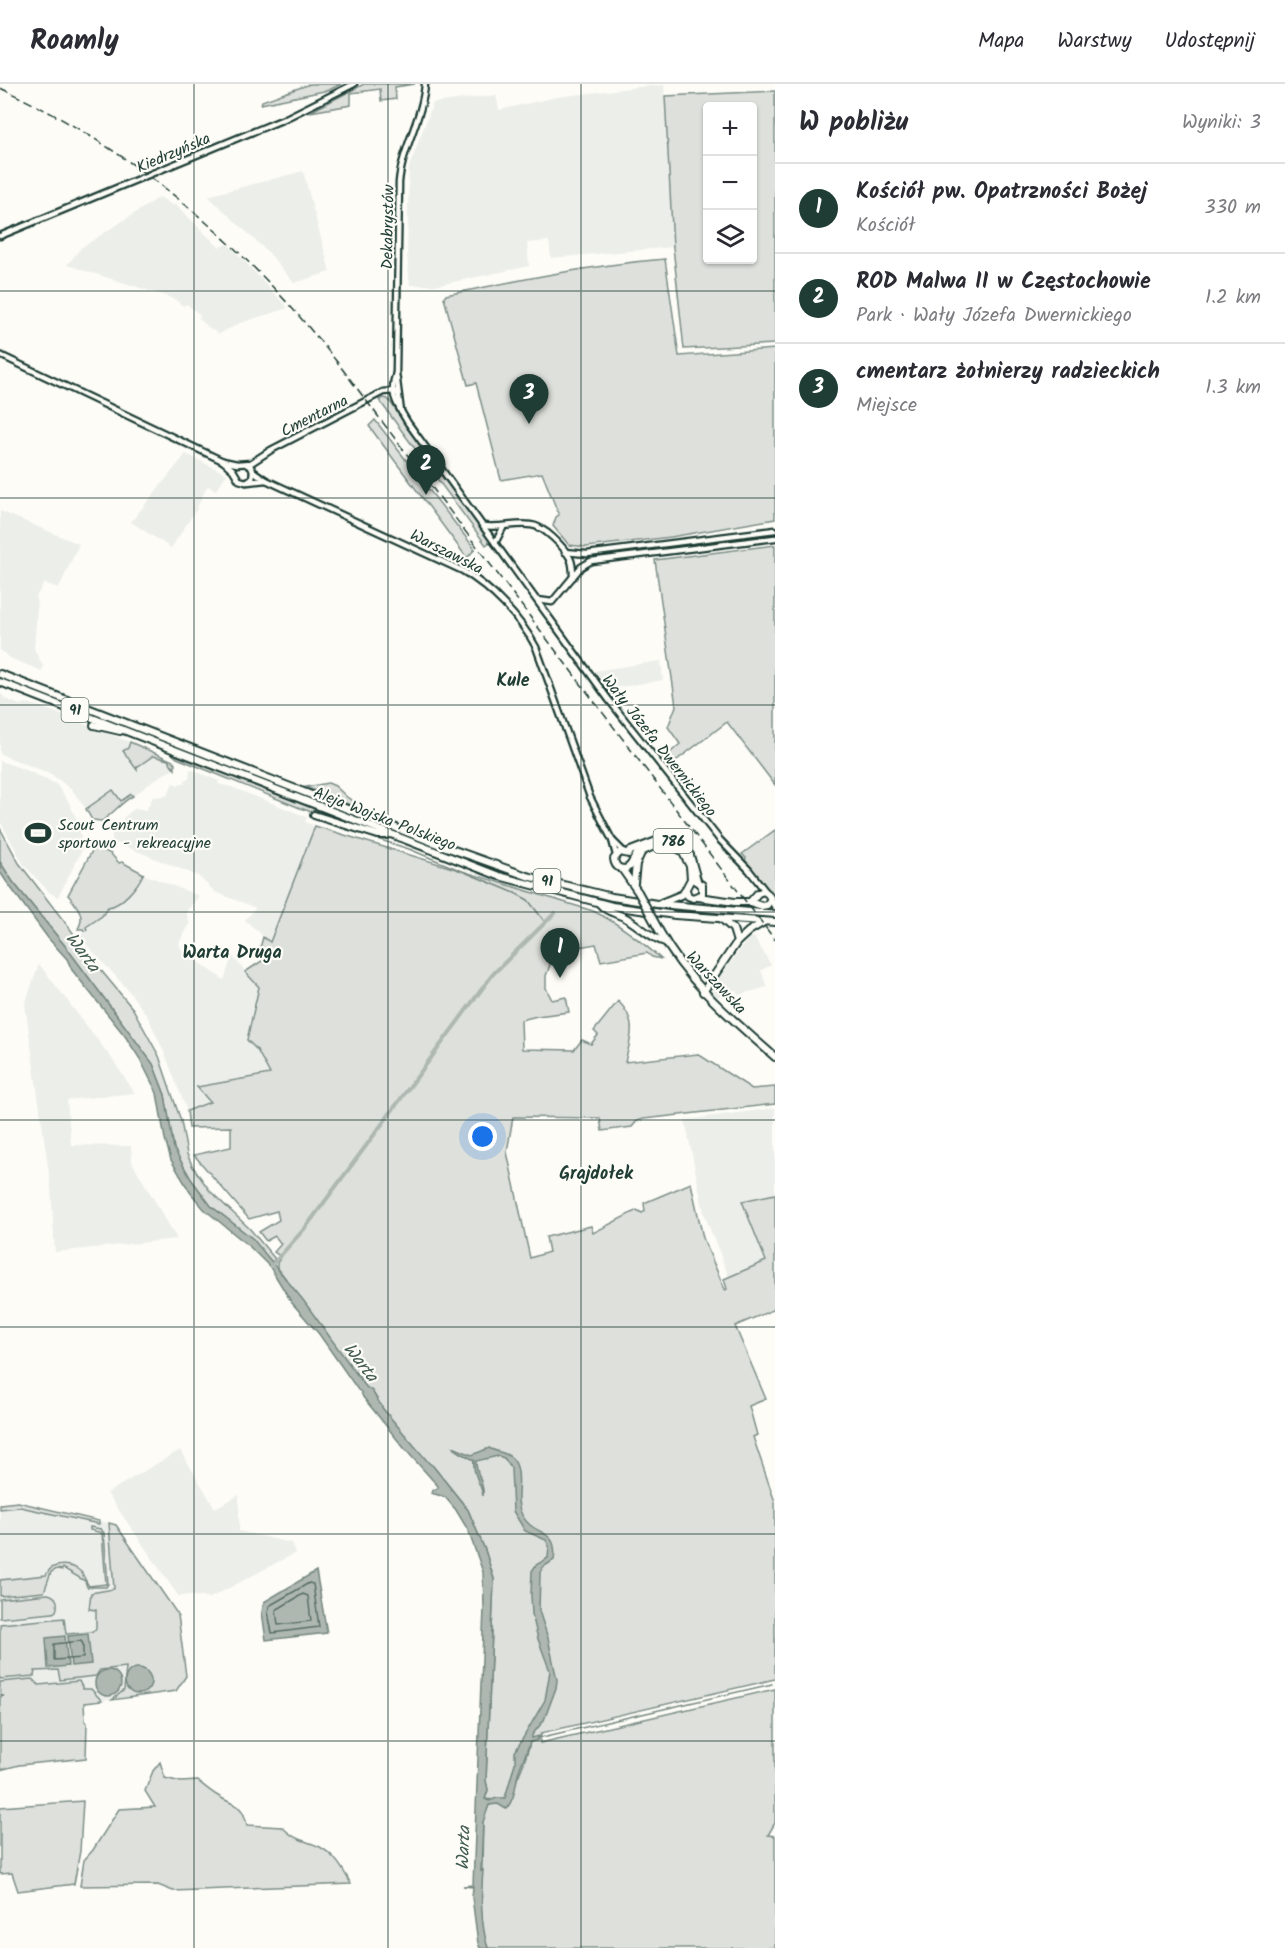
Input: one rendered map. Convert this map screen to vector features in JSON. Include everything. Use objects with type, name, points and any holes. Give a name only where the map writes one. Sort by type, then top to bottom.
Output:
[{"type":"main road","name":"Aleja Wojska Polskiego","points":[[0,674],[493,864],[571,888],[657,904],[775,914]]},
{"type":"main road","name":"Aleja Wojska Polskiego","points":[[0,682],[499,876],[598,903],[675,915],[775,922]]},
{"type":"main road","points":[[94,725],[134,734]]},
{"type":"main road","points":[[314,814],[378,836],[390,834]]},
{"type":"main road","name":"786","points":[[626,852],[633,852],[659,840],[674,841],[684,847],[690,855],[693,881]]},
{"type":"main road","points":[[622,869],[631,863],[637,854],[658,844],[668,844],[678,848],[685,855],[693,881]]},
{"type":"main road","points":[[616,855],[626,852]]},
{"type":"main road","name":"Warszawska","points":[[626,852],[638,892],[678,963],[703,992],[775,1057]]},
{"type":"main road","points":[[634,881],[636,864],[641,853]]},
{"type":"main road","name":"Warszawska","points":[[616,855],[615,864],[634,881]]},
{"type":"main road","points":[[657,904],[679,897],[693,881]]},
{"type":"main road","points":[[693,881],[701,883],[703,890],[711,898]]},
{"type":"main road","points":[[686,890],[690,897],[753,902],[765,906],[770,900]]},
{"type":"main road","points":[[698,897],[703,890]]},
{"type":"main road","points":[[753,902],[756,895],[765,892],[770,895],[770,900],[775,906]]},
{"type":"main road","points":[[598,903],[603,908],[624,917],[657,940],[665,942]]},
{"type":"main road","points":[[721,918],[733,929],[737,942]]},
{"type":"main road","points":[[703,992],[737,942],[765,921]]},
{"type":"main road","points":[[692,980],[702,983],[710,981]]},
{"type":"street","name":"Kiedrzyńska","points":[[0,236],[284,119],[354,84]]},
{"type":"street","name":"Dekabrystów","points":[[395,393],[400,174],[402,160],[423,99],[425,84]]},
{"type":"street","points":[[0,355],[223,460],[243,464],[253,470]]},
{"type":"street","name":"Cmentarna","points":[[243,464],[259,458],[383,392],[395,393]]},
{"type":"street","name":"Wały Józefa Dwernickiego","points":[[395,393],[398,408],[620,714],[719,839],[744,865],[765,892]]},
{"type":"street","points":[[246,482],[252,478],[259,458]]},
{"type":"street","points":[[223,460],[235,472],[239,480],[246,482],[266,480]]},
{"type":"street","points":[[235,472],[243,464]]},
{"type":"street","name":"Warszawska","points":[[253,470],[266,480],[457,568],[492,592],[536,647],[590,798],[612,840],[616,855]]},
{"type":"street","points":[[483,526],[539,527],[546,531],[565,552],[571,561],[573,577]]},
{"type":"street","points":[[495,543],[503,528]]},
{"type":"street","points":[[565,552],[587,554],[775,530]]},
{"type":"street","points":[[550,617],[552,602],[588,562],[775,538]]},
{"type":"street","points":[[538,600],[552,602]]},
{"type":"street","name":"Warszawska","points":[[612,840],[626,852]]},
{"type":"street","points":[[756,895],[757,883]]},
{"type":"shaded area","points":[[310,84],[341,84],[329,90],[261,104],[262,101]]},
{"type":"shaded area","points":[[364,84],[415,84],[395,87],[396,99],[381,101],[380,89],[351,93],[351,105],[310,112]]},
{"type":"shaded area","points":[[664,85],[673,247],[551,258],[549,241],[527,243],[529,266],[439,285],[410,285],[407,255],[409,167],[433,103],[496,95],[499,110],[557,97]]},
{"type":"shaded area","points":[[775,91],[775,344],[684,349],[673,247],[665,96]]},
{"type":"shaded area","points":[[303,171],[330,272],[294,283],[269,253],[208,196]]},
{"type":"shaded area","points":[[160,197],[173,206],[175,204],[219,247],[228,244],[288,308],[240,323],[219,334],[208,327],[199,318],[200,315],[187,304],[183,306],[176,300],[163,295],[67,265],[81,248]]},
{"type":"shaded area","points":[[665,259],[679,356],[775,349],[775,519],[671,537],[586,547],[569,545],[553,526],[559,515],[542,473],[501,480],[476,383],[468,385],[444,298],[446,295],[555,274]]},
{"type":"shaded area","points":[[388,399],[491,541],[486,545],[379,400]]},
{"type":"shaded area","points":[[375,420],[475,549],[467,558],[369,426]]},
{"type":"shaded area","points":[[186,454],[227,474],[216,490],[208,486],[206,488],[196,510],[171,548],[131,522]]},
{"type":"shaded area","points":[[0,511],[79,544],[59,588],[44,583],[36,597],[34,649],[43,666],[42,671],[10,658],[0,650]]},
{"type":"shaded area","points":[[775,533],[775,536],[625,555],[625,551]]},
{"type":"shaded area","points":[[775,545],[775,785],[727,722],[669,766],[663,759],[680,744],[668,727],[676,706],[655,560]]},
{"type":"shaded area","points":[[661,661],[663,680],[608,689],[594,671]]},
{"type":"shaded area","points":[[0,692],[4,698],[20,705],[27,703],[44,708],[130,742],[128,748],[137,767],[156,756],[168,760],[175,769],[160,776],[133,796],[131,794],[121,801],[113,790],[86,809],[72,790],[51,774],[0,754]]},
{"type":"shaded area","points":[[130,742],[173,761],[175,769],[168,760],[153,756],[137,767],[137,770],[123,751],[128,748]]},
{"type":"shaded area","points":[[172,754],[380,834],[300,808]]},
{"type":"shaded area","points":[[0,761],[56,784],[68,801],[78,822],[83,848],[58,897],[50,893],[24,865],[0,821]]},
{"type":"shaded area","points":[[190,769],[219,781],[218,784],[307,817],[305,822],[315,826],[270,942],[245,920],[256,908],[215,892],[198,876],[112,841],[112,826],[121,820],[124,821],[123,818],[134,809],[146,810],[153,797],[167,796],[173,783],[184,784],[186,779],[189,779]]},
{"type":"shaded area","points":[[328,783],[335,786],[348,798],[374,815],[306,787]]},
{"type":"shaded area","points":[[113,790],[121,801],[131,794],[133,796],[102,821],[92,820],[86,809]]},
{"type":"shaded area","points":[[315,826],[593,911],[629,932],[661,959],[647,953],[601,961],[596,944],[555,951],[546,976],[546,988],[552,1000],[566,997],[569,1012],[521,1020],[522,1049],[574,1050],[582,1040],[591,1044],[598,1035],[594,1031],[618,1001],[631,1023],[631,1038],[625,1062],[698,1054],[752,1089],[775,1087],[775,1104],[644,1119],[637,1121],[632,1127],[602,1131],[600,1118],[513,1117],[507,1152],[530,1258],[549,1252],[546,1237],[591,1226],[593,1233],[637,1210],[642,1213],[645,1211],[644,1203],[691,1183],[703,1238],[725,1290],[727,1289],[724,1279],[766,1261],[742,1201],[775,1194],[775,1309],[735,1326],[766,1399],[749,1406],[757,1435],[753,1437],[775,1502],[775,1679],[541,1733],[540,1743],[775,1689],[775,1823],[768,1835],[775,1836],[775,1948],[488,1948],[484,1936],[481,1909],[483,1819],[489,1805],[498,1803],[503,1805],[519,1775],[530,1742],[537,1740],[531,1738],[519,1751],[505,1801],[485,1799],[488,1790],[486,1781],[494,1579],[485,1550],[468,1510],[383,1409],[372,1391],[366,1387],[277,1267],[281,1257],[274,1252],[281,1244],[275,1236],[266,1241],[259,1232],[279,1220],[277,1211],[249,1219],[194,1155],[231,1147],[231,1127],[189,1128],[187,1111],[210,1102],[197,1087],[270,1074],[257,1050],[247,1040],[259,987],[245,972],[268,957],[260,948],[263,937],[270,942]]},
{"type":"shaded area","points":[[0,828],[19,863],[74,934],[75,939],[133,1009],[159,1056],[181,1121],[187,1154],[193,1167],[210,1191],[250,1229],[275,1259],[272,1262],[262,1253],[253,1239],[211,1206],[191,1179],[174,1149],[165,1095],[153,1064],[0,862]]},
{"type":"shaded area","points":[[775,830],[775,904],[742,854]]},
{"type":"shaded area","points":[[97,847],[111,854],[119,863],[122,862],[144,874],[128,895],[108,907],[102,916],[84,931],[78,929],[81,915],[68,895],[92,851]]},
{"type":"shaded area","points":[[143,874],[199,896],[186,912],[190,924],[179,943],[181,949],[224,980],[232,956],[259,987],[247,1040],[257,1050],[271,1074],[197,1086],[210,1102],[187,1111],[148,1017],[129,991],[79,936],[86,930],[85,927],[102,916],[108,907],[125,897]]},
{"type":"shaded area","points":[[754,937],[771,965],[761,970],[767,987],[738,995],[736,990],[717,997],[711,988],[749,938]]},
{"type":"shaded area","points":[[39,964],[110,1056],[135,1093],[67,1100],[71,1145],[131,1146],[132,1162],[177,1239],[55,1252],[51,1187],[25,1004]]},
{"type":"shaded area","points":[[775,1108],[775,1194],[742,1201],[766,1262],[729,1277],[704,1213],[685,1120]]},
{"type":"shaded area","points":[[180,1450],[215,1508],[239,1495],[239,1531],[291,1543],[295,1553],[210,1598],[186,1595],[179,1597],[107,1493]]},
{"type":"shaded area","points":[[18,1502],[116,1525],[178,1615],[186,1676],[176,1691],[84,1703],[42,1690],[0,1695],[0,1504]]},
{"type":"shaded area","points":[[18,1502],[99,1521],[99,1524],[20,1507],[0,1509],[0,1504]]},
{"type":"shaded area","points":[[109,1523],[116,1525],[178,1615],[186,1676],[176,1691],[112,1700],[124,1690],[126,1667],[100,1670],[96,1676],[60,1680],[58,1670],[35,1671],[34,1676],[0,1679],[0,1624],[64,1618],[66,1634],[91,1632],[96,1629],[96,1610],[89,1609],[91,1593],[114,1589]]},
{"type":"shaded area","points":[[90,1527],[101,1529],[104,1533],[108,1584],[106,1587],[87,1587],[85,1581],[63,1568],[51,1572],[44,1592],[0,1596],[0,1580],[46,1575],[52,1568],[62,1565],[81,1572],[89,1586],[106,1584],[102,1533],[90,1530]]},
{"type":"shaded area","points":[[48,1594],[55,1598],[57,1603],[56,1611],[53,1613],[0,1618],[0,1599]]},
{"type":"shaded area","points":[[32,1679],[39,1685],[79,1681],[83,1689],[91,1689],[102,1701],[84,1703],[87,1723],[86,1758],[19,1765],[0,1770],[0,1697],[4,1696],[0,1695],[0,1682]]},
{"type":"shaded area","points":[[160,1762],[165,1778],[181,1782],[198,1781],[237,1806],[243,1812],[247,1825],[282,1827],[296,1838],[325,1850],[338,1863],[351,1884],[173,1891],[158,1885],[80,1886],[84,1860],[119,1809],[155,1807],[145,1791],[153,1771]]},
{"type":"shaded area","points":[[83,1801],[80,1851],[74,1884],[18,1891],[12,1873],[0,1874],[0,1807]]},
{"type":"water","points":[[0,862],[153,1064],[165,1095],[174,1149],[191,1179],[211,1206],[253,1239],[303,1300],[383,1409],[468,1510],[485,1550],[494,1579],[486,1781],[488,1790],[485,1799],[489,1801],[505,1798],[515,1763],[515,1752],[545,1700],[550,1671],[538,1639],[532,1614],[531,1595],[532,1571],[536,1565],[548,1558],[549,1546],[546,1540],[525,1531],[513,1511],[511,1468],[504,1458],[498,1456],[476,1461],[483,1496],[474,1470],[474,1460],[453,1447],[472,1455],[489,1448],[511,1457],[516,1464],[519,1476],[519,1509],[532,1527],[544,1533],[553,1542],[554,1560],[543,1567],[540,1573],[539,1611],[548,1638],[557,1680],[556,1688],[544,1720],[532,1735],[532,1738],[539,1736],[538,1740],[530,1742],[519,1770],[511,1801],[506,1809],[498,1804],[489,1805],[483,1822],[482,1909],[488,1948],[480,1948],[478,1943],[472,1897],[473,1887],[463,1886],[473,1885],[484,1608],[483,1572],[468,1530],[445,1497],[431,1493],[438,1486],[363,1397],[319,1334],[292,1303],[270,1267],[249,1246],[204,1209],[190,1192],[171,1160],[157,1093],[140,1059],[125,1036],[72,970],[67,959],[48,938],[6,881],[0,872]]},
{"type":"water","points":[[316,1571],[327,1633],[266,1640],[262,1612],[264,1602]]},
{"type":"water","points":[[88,1634],[91,1664],[71,1666],[68,1636]]},
{"type":"water","points":[[65,1636],[68,1666],[48,1668],[46,1638]]},
{"type":"water","points":[[138,1668],[147,1672],[151,1681],[147,1690],[138,1694],[129,1690],[125,1681],[129,1672]]},
{"type":"water","points":[[108,1670],[117,1674],[121,1683],[117,1692],[108,1696],[99,1692],[95,1683],[99,1674]]},
{"type":"waterway","points":[[374,838],[409,849],[515,893],[528,900],[545,922]]},
{"type":"waterway","points":[[271,1266],[306,1227],[493,974],[555,913]]},
{"type":"waterway","points":[[538,1738],[772,1684]]},
{"type":"railway","points":[[0,88],[97,140],[142,171],[226,240],[302,319],[775,940]]},
{"type":"place","name":"cmentarz żołnierzy radzieckich","points":[[529,424]]},
{"type":"place","name":"ROD Malwa II w Częstochowie","points":[[426,495]]},
{"type":"place","name":"Scout Centrum sportowo - rekreacyjne","points":[[38,833]]},
{"type":"place","name":"Kościół pw. Opatrzności Bożej","points":[[560,978]]},
{"type":"district","name":"Kule","points":[[513,680]]},
{"type":"district","name":"Warta Druga","points":[[232,952]]},
{"type":"district","name":"Grajdołek","points":[[596,1173]]},
{"type":"water label","name":"Warta","points":[[83,952]]},
{"type":"water label","name":"Warta","points":[[361,1362]]},
{"type":"water label","name":"Warta","points":[[463,1848]]}]
